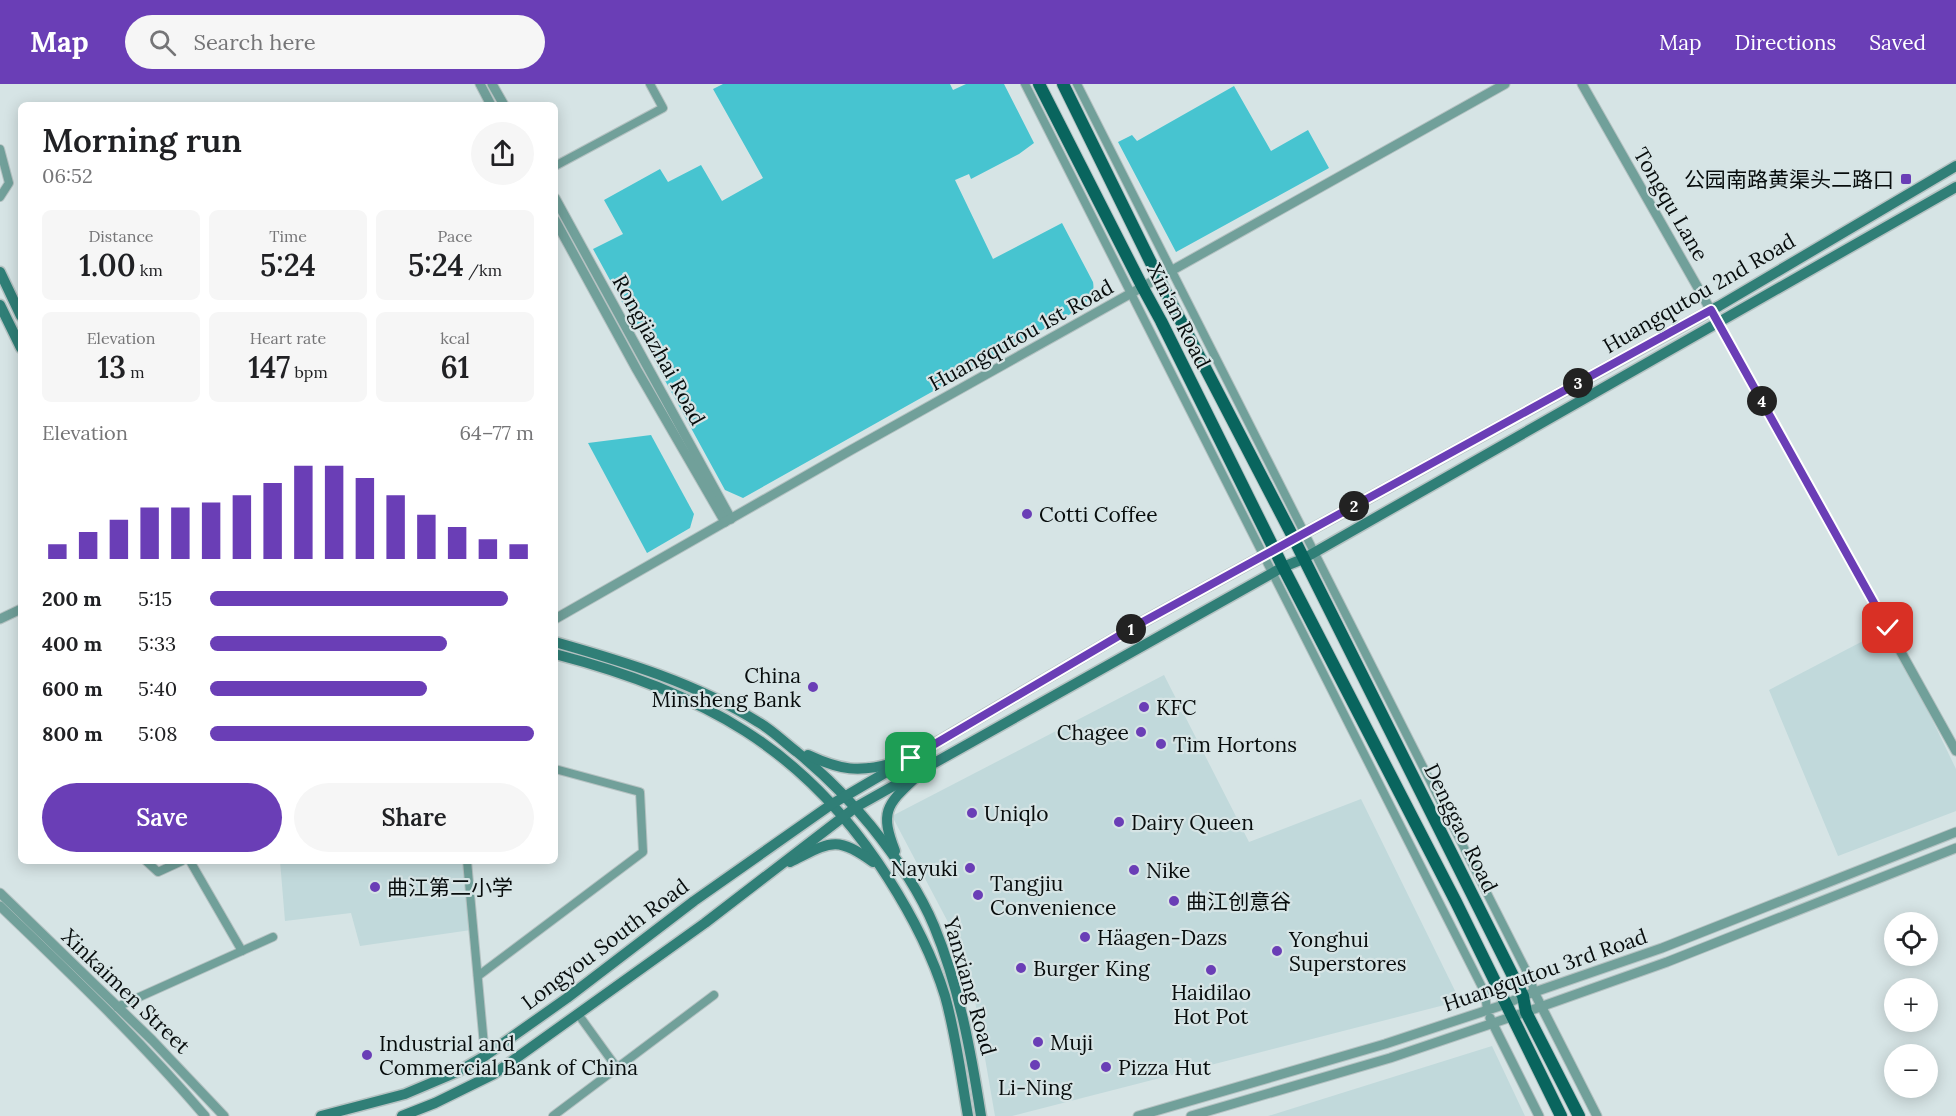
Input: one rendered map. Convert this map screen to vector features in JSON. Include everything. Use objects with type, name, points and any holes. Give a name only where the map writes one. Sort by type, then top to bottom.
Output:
[{"type":"main road","name":"Xin'an Road","points":[[1039,84],[1137,292],[1161,321],[1278,570]]},
{"type":"main road","name":"Xin'an Road","points":[[1063,84],[1159,279],[1299,536],[1303,559]]},
{"type":"main road","name":"Huangqutou 2nd Road","points":[[832,804],[1139,624],[1711,310],[1956,166]]},
{"type":"main road","name":"Huangqutou 2nd Road","points":[[856,807],[1278,570],[1303,559],[1956,187]]},
{"type":"main road","points":[[0,272],[18,310]]},
{"type":"main road","points":[[0,305],[18,342]]},
{"type":"main road","name":"Denggao Road","points":[[1303,559],[1528,994],[1526,1012],[1580,1116]]},
{"type":"main road","name":"Denggao Road","points":[[1278,570],[1456,902],[1561,1116]]},
{"type":"main road","name":"Yanxiang Road","points":[[558,643],[645,669],[687,685],[757,721],[790,746],[856,807],[902,868],[935,928],[956,992],[969,1044],[981,1116]]},
{"type":"main road","name":"Yanxiang Road","points":[[558,655],[644,682],[719,715],[777,753],[814,784],[843,816],[882,868],[918,930],[940,980],[956,1046],[968,1116]]},
{"type":"main road","points":[[790,746],[843,769],[872,769],[911,758]]},
{"type":"main road","points":[[902,868],[887,830],[889,808],[894,798],[924,768]]},
{"type":"main road","name":"Longyou South Road","points":[[321,1116],[405,1094],[457,1072],[485,1056],[832,804]]},
{"type":"main road","name":"Longyou South Road","points":[[402,1116],[445,1099],[494,1074],[779,867],[794,853],[856,807]]},
{"type":"main road","points":[[779,867],[822,846],[835,843],[854,848],[882,868]]},
{"type":"street","points":[[480,84],[489,102]]},
{"type":"street","points":[[492,84],[502,102]]},
{"type":"street","points":[[558,164],[663,108],[650,84]]},
{"type":"street","points":[[1025,84],[1137,292]]},
{"type":"street","points":[[1077,84],[1172,271],[1299,536],[1315,552],[1531,980],[1528,994],[1541,1007],[1597,1116]]},
{"type":"street","name":"Huangqutou 1st Road","points":[[558,617],[1505,84]]},
{"type":"street","name":"Tongqu Lane","points":[[1582,84],[1711,310],[1956,751]]},
{"type":"street","points":[[0,149],[9,183],[0,197]]},
{"type":"street","name":"Rongjiazhai Road","points":[[558,204],[728,520]]},
{"type":"street","name":"Rongjiazhai Road","points":[[558,225],[637,370],[728,520]]},
{"type":"street","points":[[1278,570],[1485,993],[1487,1010],[1539,1116]]},
{"type":"street","points":[[0,619],[18,610]]},
{"type":"street","points":[[478,976],[643,852],[640,792],[558,770]]},
{"type":"street","name":"Huangqutou 3rd Road","points":[[1138,1116],[1385,1044],[1506,1005],[1528,994],[1662,948],[1956,832]]},
{"type":"street","name":"Huangqutou 3rd Road","points":[[1191,1116],[1390,1058],[1541,1007],[1667,962],[1956,848]]},
{"type":"street","points":[[149,864],[158,872],[175,864]]},
{"type":"street","points":[[192,864],[242,951]]},
{"type":"street","points":[[467,864],[485,1056]]},
{"type":"street","name":"Xinkaimen Street","points":[[0,893],[172,1060],[224,1116]]},
{"type":"street","name":"Xinkaimen Street","points":[[0,906],[102,1005],[205,1116]]},
{"type":"street","points":[[117,1007],[273,937]]},
{"type":"street","points":[[553,1116],[714,995]]},
{"type":"street","points":[[578,1014],[617,1068]]},
{"type":"shaded area","points":[[723,84],[950,84],[953,90],[966,84],[1004,84],[1034,143],[1019,154],[971,179],[969,174],[955,180],[993,259],[1062,223],[1093,282],[1091,296],[1074,312],[743,498],[725,490],[593,249],[623,234],[604,200],[660,169],[668,182],[701,165],[722,201],[763,178],[713,89]]},
{"type":"shaded area","points":[[1234,86],[1271,151],[1308,130],[1329,168],[1176,252],[1118,142],[1132,135],[1137,141]]},
{"type":"shaded area","points":[[651,435],[694,514],[690,528],[647,553],[588,443]]},
{"type":"shaded area","points":[[1888,628],[1956,769],[1956,811],[1838,856],[1769,690]]},
{"type":"shaded area","name":"曲江创意谷","points":[[1164,675],[1249,842],[1361,799],[1460,1001],[1012,1116],[995,1116],[968,960],[892,816]]},
{"type":"shaded area","name":"曲江第二小学","points":[[280,864],[464,864],[471,930],[360,946],[351,913],[285,921]]},
{"type":"shaded area","points":[[1492,1046],[1525,1116],[1268,1116]]},
{"type":"place","name":"公园南路黄渠头二路口","points":[[1906,179]]},
{"type":"place","name":"Cotti Coffee","points":[[1027,514]]},
{"type":"place","name":"China Minsheng Bank","points":[[813,687]]},
{"type":"place","name":"KFC","points":[[1144,707]]},
{"type":"place","name":"Chagee","points":[[1141,732]]},
{"type":"place","name":"Tim Hortons","points":[[1161,744]]},
{"type":"place","name":"Uniqlo","points":[[972,813]]},
{"type":"place","name":"Dairy Queen","points":[[1119,822]]},
{"type":"place","name":"Nayuki","points":[[970,868]]},
{"type":"place","name":"Nike","points":[[1134,870]]},
{"type":"place","name":"曲江第二小学","points":[[375,887]]},
{"type":"place","name":"Tangjiu Convenience","points":[[978,895]]},
{"type":"place","name":"曲江创意谷","points":[[1174,901]]},
{"type":"place","name":"Häagen-Dazs","points":[[1085,937]]},
{"type":"place","name":"Yonghui Superstores","points":[[1277,951]]},
{"type":"place","name":"Burger King","points":[[1021,968]]},
{"type":"place","name":"Haidilao Hot Pot","points":[[1211,970]]},
{"type":"place","name":"Muji","points":[[1038,1042]]},
{"type":"place","name":"Industrial and Commercial Bank of China","points":[[367,1055]]},
{"type":"place","name":"Li-Ning","points":[[1035,1065]]},
{"type":"place","name":"Pizza Hut","points":[[1106,1067]]},
{"type":"route","points":[[911,758],[1139,624],[1711,310],[1888,628]]}]
